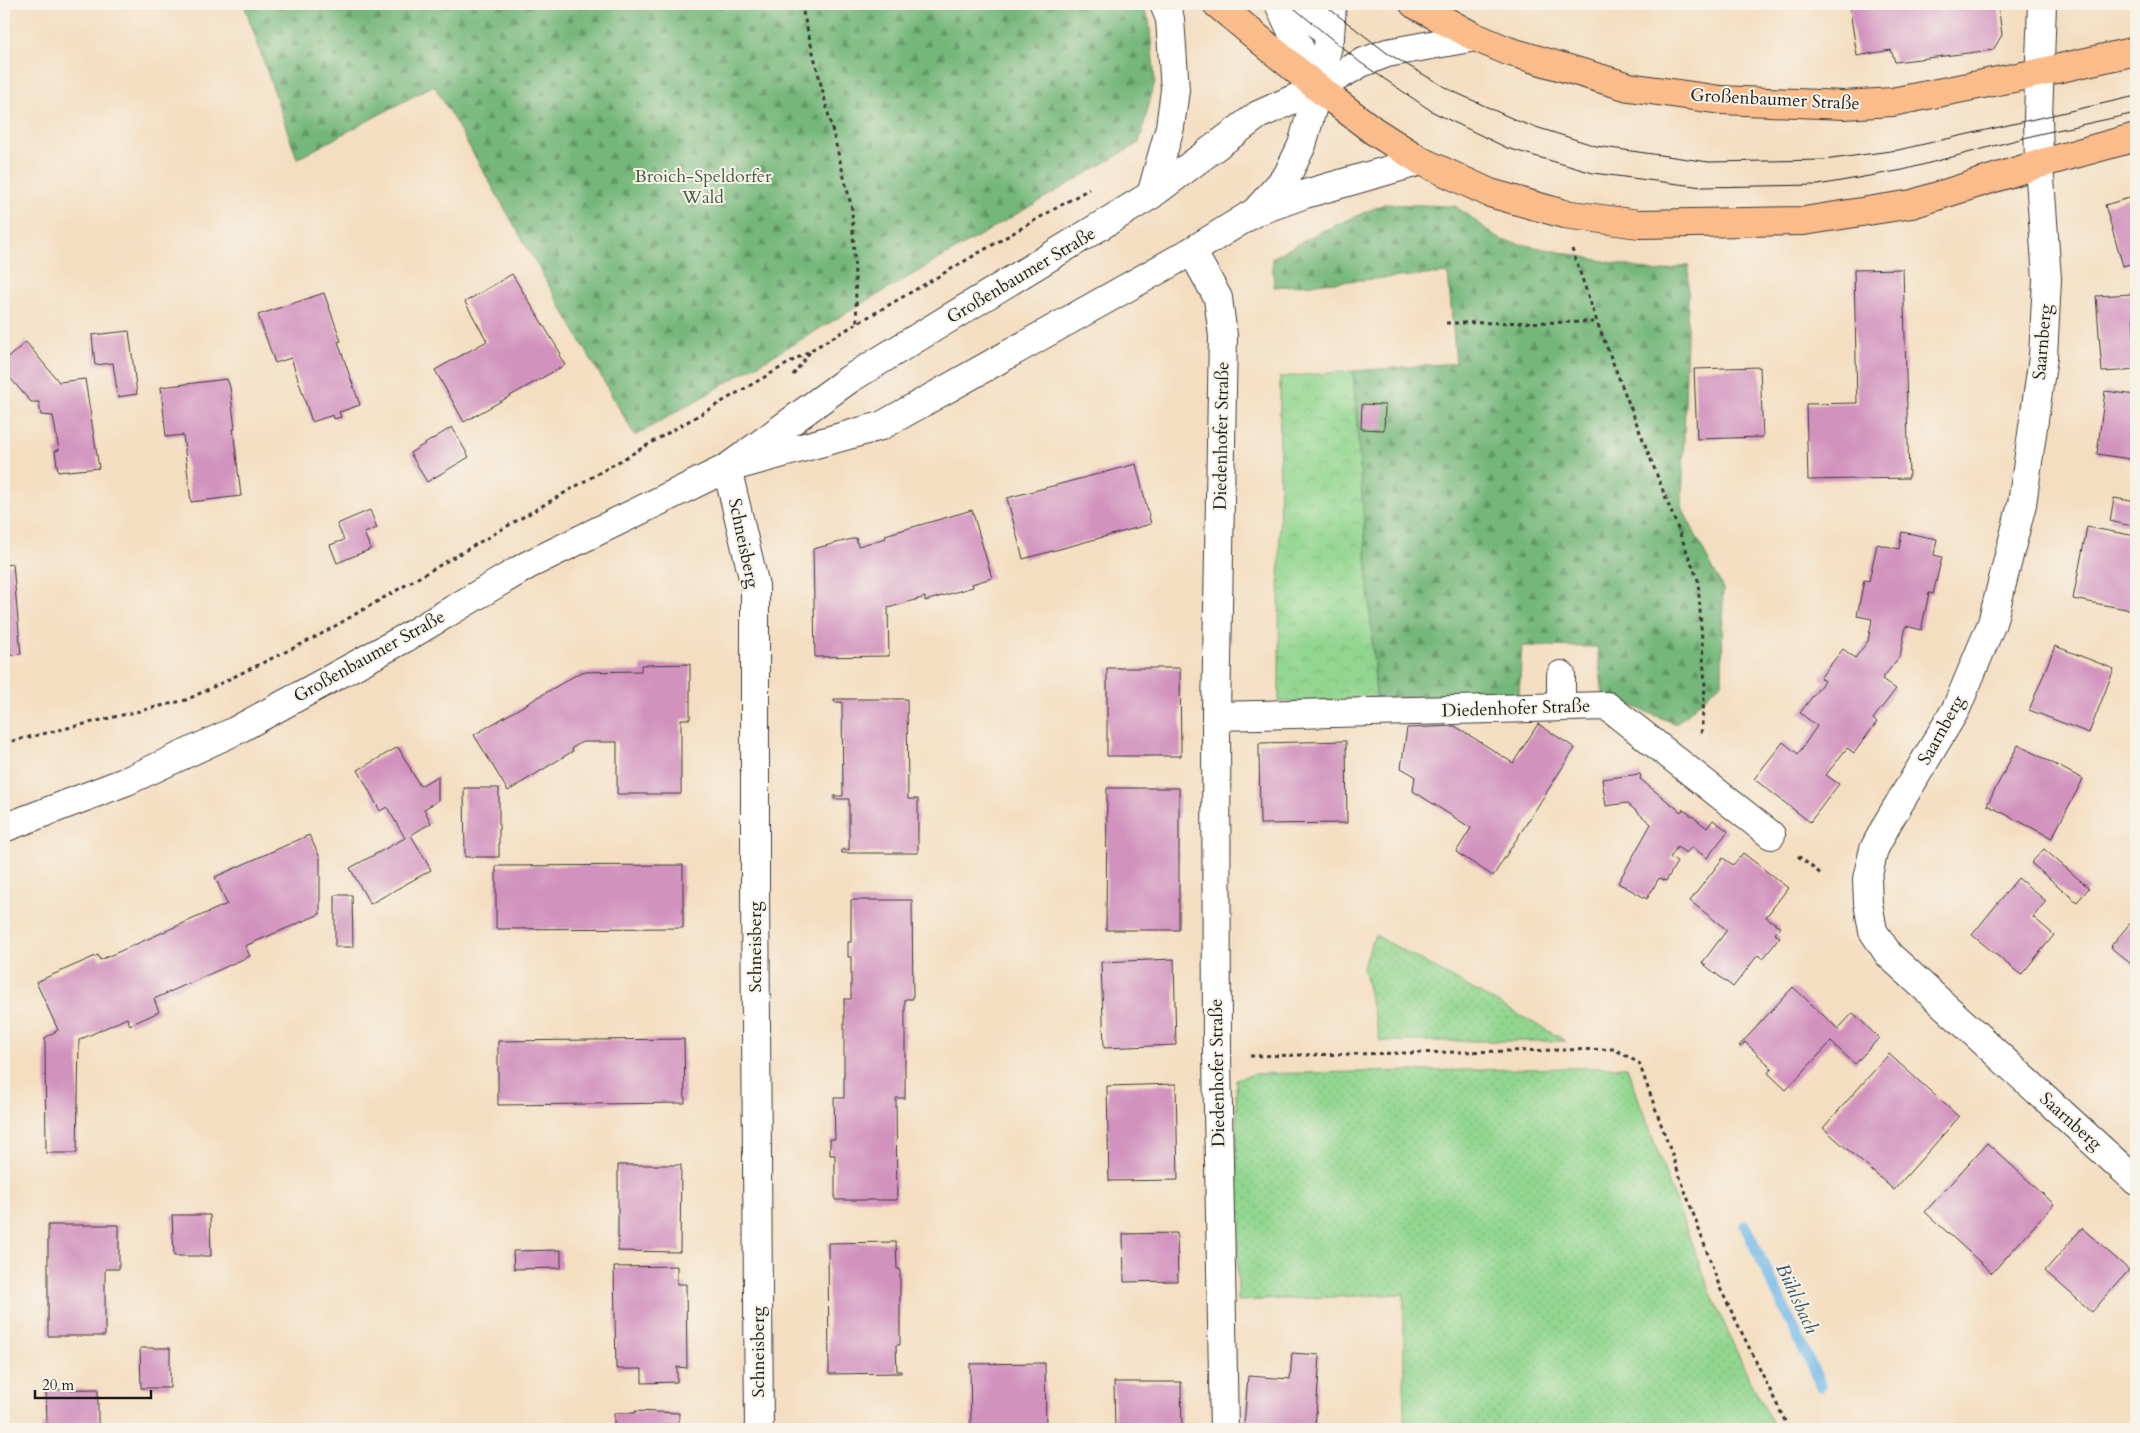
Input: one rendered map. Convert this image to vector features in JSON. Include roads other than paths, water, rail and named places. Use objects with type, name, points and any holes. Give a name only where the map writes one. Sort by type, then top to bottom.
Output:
[{"type":"main road","points":[[1414,4],[1475,38]]},
{"type":"main road","points":[[1224,9],[1318,88],[1374,131],[1420,161],[1490,193],[1564,214],[1639,224],[1804,221],[1912,204],[2039,164],[2136,138]]},
{"type":"main road","name":"Großenbaumer Straße","points":[[1475,38],[1508,51],[1629,87],[1721,100],[1844,106],[1892,102],[2136,51]]},
{"type":"street","points":[[1151,195],[1170,128],[1175,90],[1170,18],[1164,4]]},
{"type":"street","points":[[1279,4],[1318,88]]},
{"type":"street","points":[[1300,4],[1330,37]]},
{"type":"street","name":"Großenbaumer Straße","points":[[1255,212],[1287,176],[1302,145],[1330,37],[1332,4]]},
{"type":"street","points":[[2039,164],[2038,73],[2042,4]]},
{"type":"street","name":"Großenbaumer Straße","points":[[4,828],[127,781],[235,731],[407,637],[528,565],[727,468],[848,380],[1151,195],[1258,115],[1318,88],[1361,64],[1387,53],[1475,38]]},
{"type":"street","name":"Großenbaumer Straße","points":[[727,468],[881,426],[1192,251],[1255,212],[1305,194],[1420,161]]},
{"type":"street","name":"Saarnberg","points":[[2039,164],[2047,279],[2043,357],[2022,504],[1992,623],[1956,709],[1888,822],[1874,849],[1867,879],[1868,902],[1873,931],[1889,955],[2136,1181]]},
{"type":"street","name":"Diedenhofer Straße","points":[[1192,251],[1218,298],[1223,336],[1216,716],[1217,1056],[1224,1429]]},
{"type":"street","name":"Schneisberg","points":[[727,468],[755,586],[754,888],[759,1429]]},
{"type":"street","points":[[1561,675],[1562,707]]},
{"type":"street","name":"Diedenhofer Straße","points":[[1216,716],[1607,706],[1771,835]]},
{"type":"waterway","name":"Bühlsbach","points":[[1745,1226],[1821,1386]]},
{"type":"tram line","points":[[1289,4],[1361,63],[1433,112],[1507,148],[1593,173],[1702,187],[1818,185],[1903,170],[2039,134],[2136,113]]},
{"type":"tram line","points":[[1323,4],[1387,53],[1448,89],[1520,122],[1596,146],[1709,162],[1824,160],[1898,150],[2136,96]]},
{"type":"park label","name":"Broich-Speldorfer Wald","points":[[703,186]]}]
